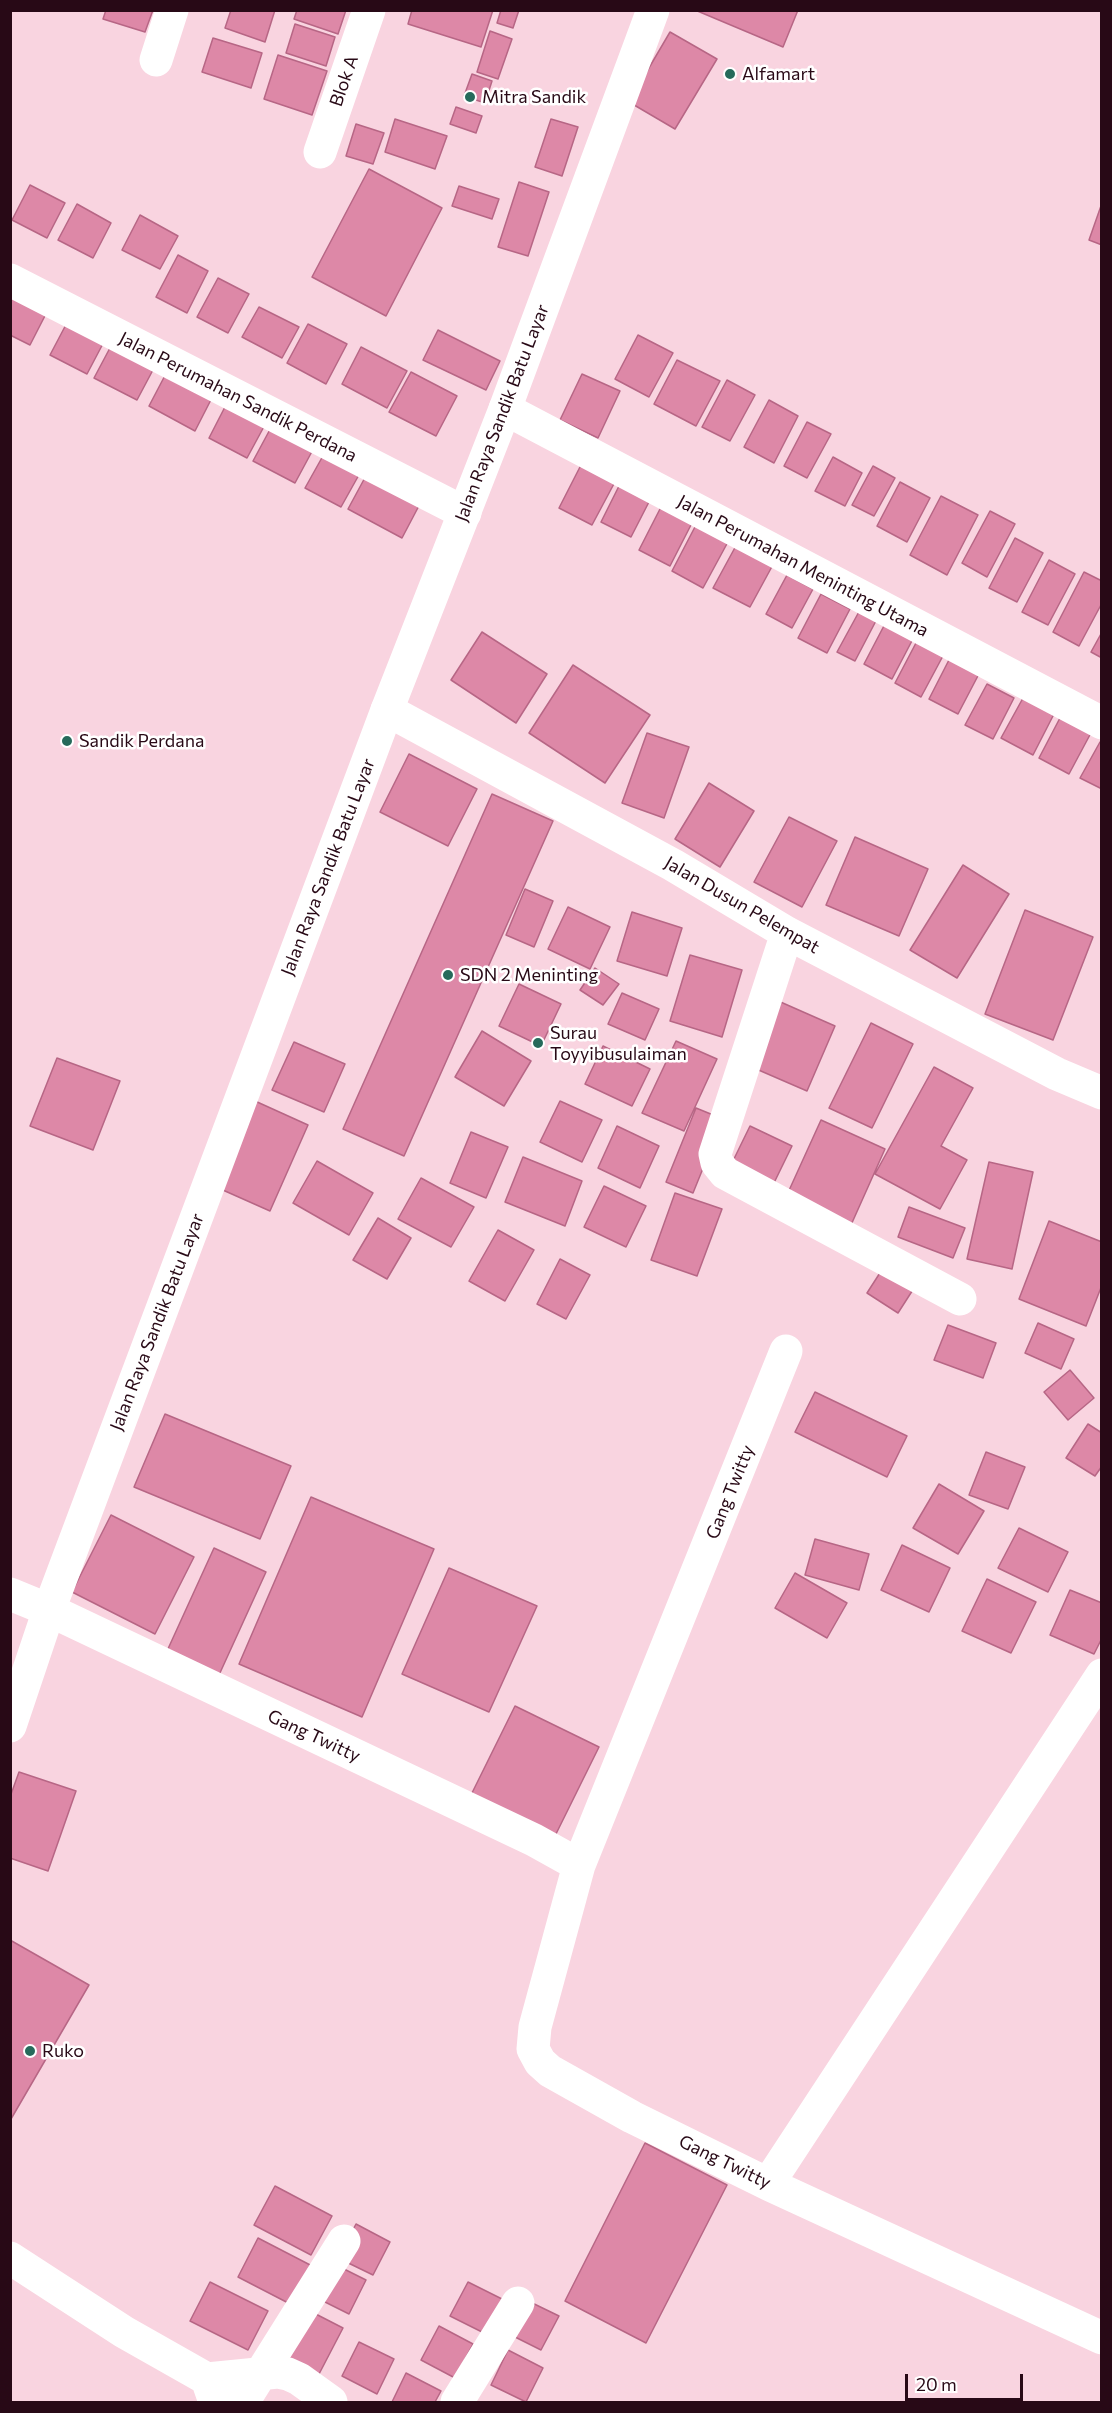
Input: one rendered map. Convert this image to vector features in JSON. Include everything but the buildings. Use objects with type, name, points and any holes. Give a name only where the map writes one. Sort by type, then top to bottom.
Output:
[{"type":"street","points":[[156,60],[172,10]]},
{"type":"street","name":"Blok A","points":[[320,152],[369,10]]},
{"type":"street","name":"Jalan Raya Sandik Batu Layar","points":[[10,1726],[49,1610],[387,710],[505,409],[653,10]]},
{"type":"street","name":"Jalan Perumahan Sandik Perdana","points":[[10,280],[465,513]]},
{"type":"street","name":"Jalan Perumahan Meninting Utama","points":[[505,409],[1101,723]]},
{"type":"street","name":"Jalan Dusun Pelempat","points":[[387,710],[673,865],[787,933],[1046,1069],[1101,1093]]},
{"type":"street","points":[[787,933],[715,1154],[717,1163],[725,1173],[960,1299]]},
{"type":"street","name":"Gang Twitty","points":[[786,1352],[579,1865],[535,2027],[533,2049],[540,2062],[550,2071],[632,2117],[768,2184],[1101,2338]]},
{"type":"street","name":"Gang Twitty","points":[[10,1594],[49,1610],[523,1835],[579,1865]]},
{"type":"street","points":[[768,2184],[1101,1675]]},
{"type":"street","points":[[243,2403],[344,2241]]},
{"type":"street","points":[[10,2258],[211,2391],[259,2374],[278,2372],[299,2379],[331,2403]]},
{"type":"street","points":[[457,2403],[518,2303]]},
{"type":"place","name":"Alfamart","points":[[730,74]]},
{"type":"place","name":"Mitra Sandik","points":[[470,97]]},
{"type":"place","name":"Sandik Perdana","points":[[67,741]]},
{"type":"place","name":"SDN 2 Meninting","points":[[448,975]]},
{"type":"place","name":"Surau Toyyibusulaiman","points":[[538,1043]]},
{"type":"place","name":"Ruko","points":[[30,2051]]}]
